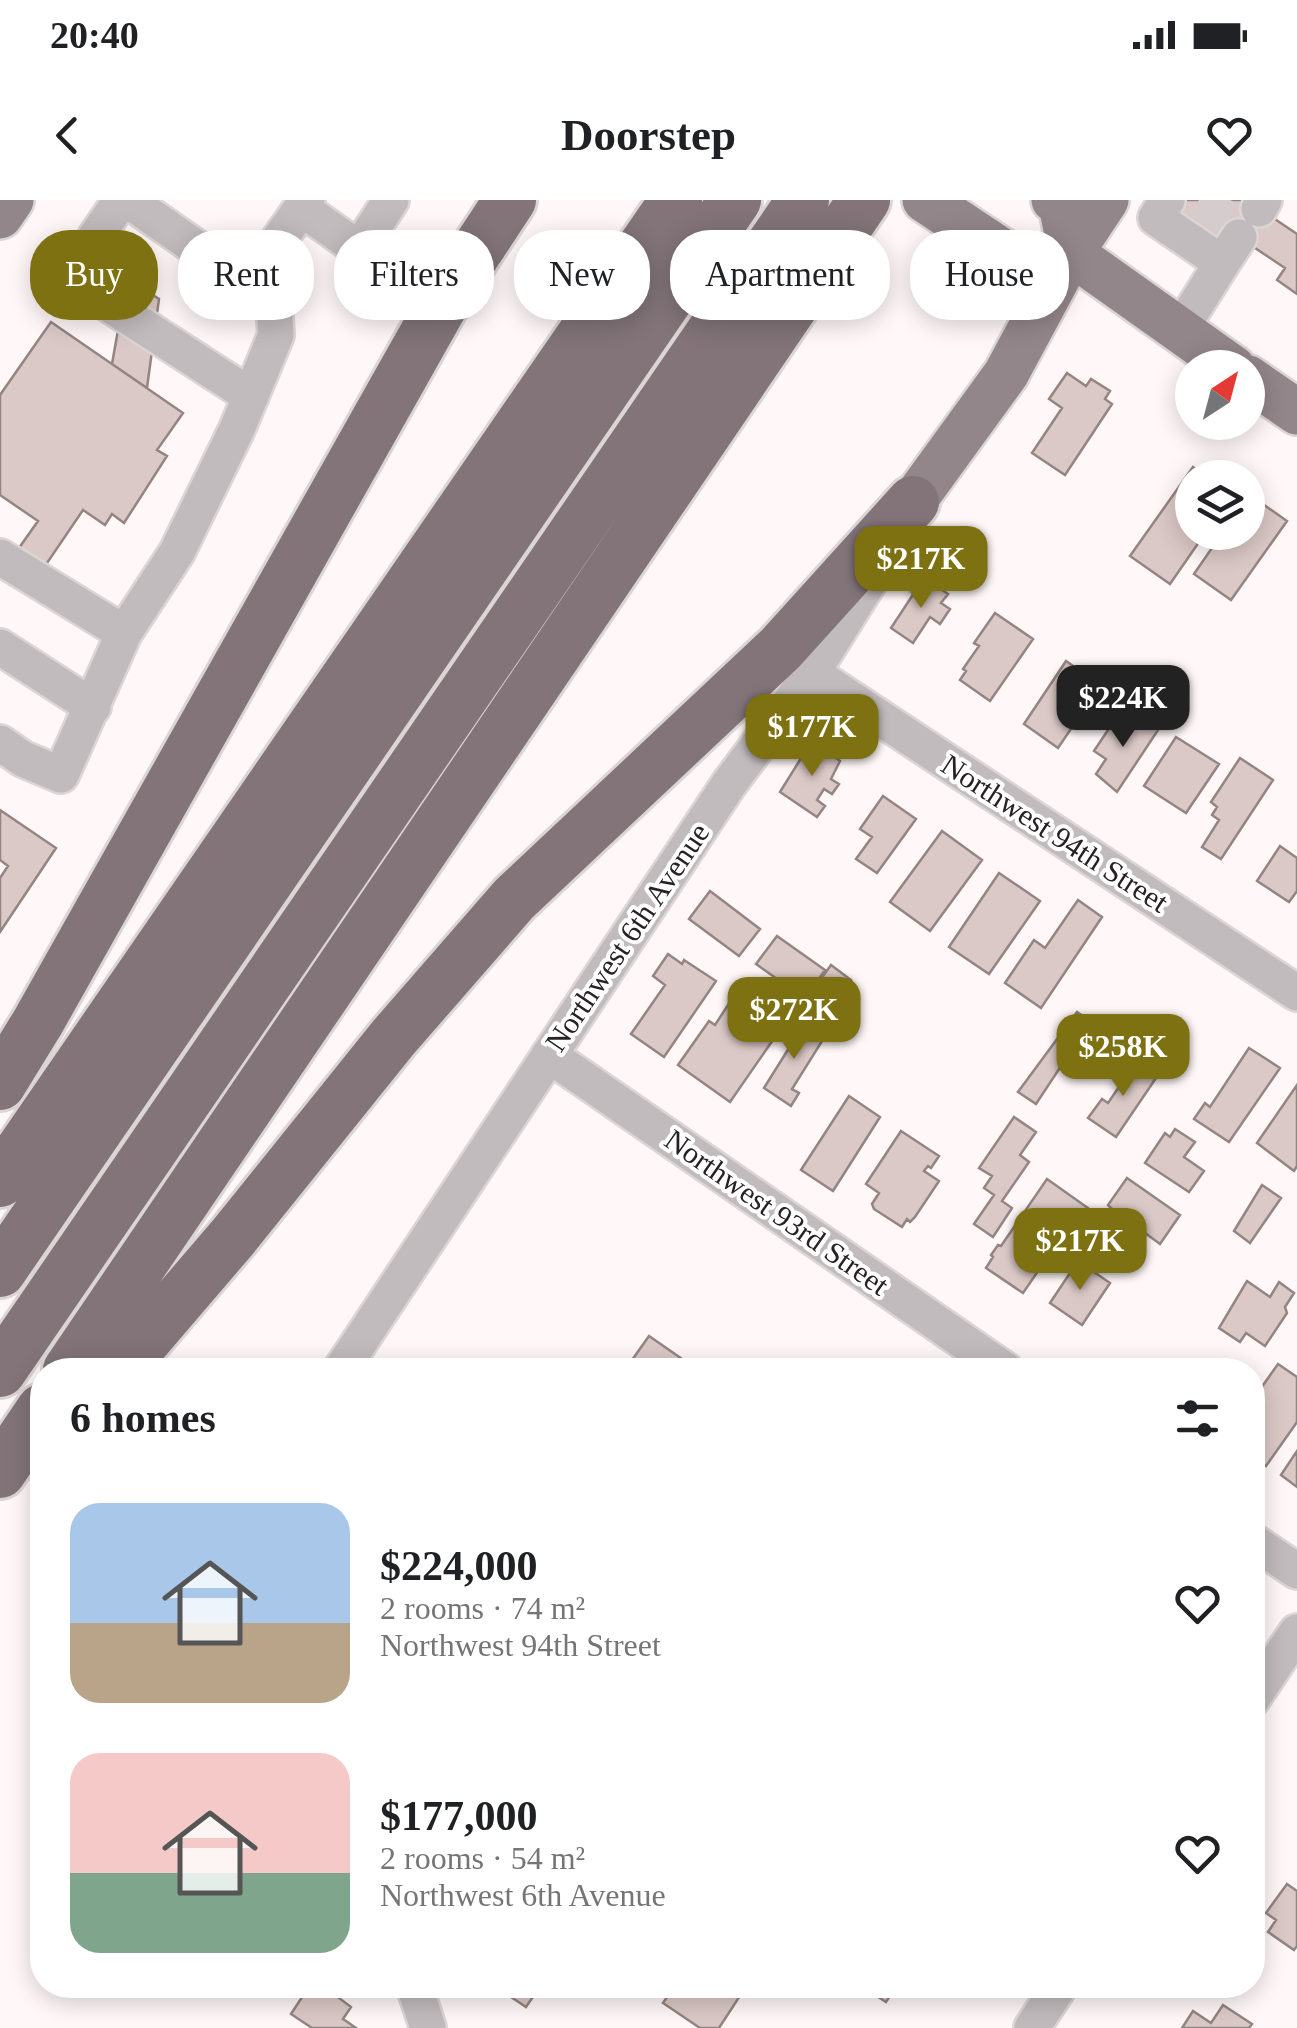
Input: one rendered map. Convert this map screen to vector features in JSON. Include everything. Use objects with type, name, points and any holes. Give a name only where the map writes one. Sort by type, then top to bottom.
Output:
[{"type":"highway","points":[[0,1084],[439,310],[510,200]]},
{"type":"highway","points":[[797,230],[803,200]]},
{"type":"highway","points":[[829,230],[864,200]]},
{"type":"highway","points":[[0,1181],[711,206]]},
{"type":"highway","points":[[0,1271],[711,206]]},
{"type":"highway","points":[[0,1372],[750,320]]},
{"type":"highway","points":[[78,1358],[753,320]]},
{"type":"highway","points":[[129,1358],[234,1237],[393,1038],[514,899],[780,649],[914,502]]},
{"type":"highway","points":[[18,1455],[30,1432]]},
{"type":"main road","points":[[0,216],[11,200]]},
{"type":"main road","points":[[925,200],[1017,261],[1071,253]]},
{"type":"main road","points":[[1054,200],[1061,205],[1071,253],[1208,350]]},
{"type":"main road","name":"Northwest 6th Avenue","points":[[914,502],[1006,374],[1071,253],[1106,200]]},
{"type":"main road","points":[[1265,390],[1297,412]]},
{"type":"street","points":[[178,237],[124,200],[95,238],[90,270],[104,302],[250,396]]},
{"type":"street","points":[[286,230],[304,204],[359,248],[392,200]]},
{"type":"street","points":[[1168,200],[1156,218],[1246,227],[1180,330]]},
{"type":"street","points":[[0,743],[24,759],[61,775],[124,634],[177,552],[276,335],[275,320]]},
{"type":"street","name":"Northwest 6th Avenue","points":[[348,1358],[729,784],[812,672],[870,583],[914,502]]},
{"type":"street","points":[[0,557],[124,634]]},
{"type":"street","points":[[0,647],[93,707]]},
{"type":"street","name":"Northwest 94th Street","points":[[812,672],[1297,993]]},
{"type":"street","name":"Northwest 93rd Street","points":[[549,1055],[988,1358]]},
{"type":"street","points":[[1265,1550],[1297,1572]]},
{"type":"street","points":[[1265,1680],[1297,1632]]},
{"type":"street","points":[[418,1998],[428,2028]]},
{"type":"street","points":[[1032,2028],[1052,1998]]},
{"type":"building","points":[[1181,200],[1247,200],[1297,234],[1297,294],[1277,280],[1285,268],[1228,230],[1213,250],[1168,219]]},
{"type":"building","points":[[120,320],[156,320],[147,388],[112,364]]},
{"type":"building","points":[[51,322],[183,413],[157,450],[167,456],[124,523],[112,514],[105,525],[83,510],[45,566],[19,548],[38,521],[0,495],[0,395]]},
{"type":"building","points":[[1067,373],[1086,386],[1091,379],[1110,391],[1105,399],[1112,404],[1065,475],[1032,453],[1062,408],[1049,399]]},
{"type":"building","points":[[1175,492],[1175,550],[1194,550],[1170,584],[1130,556]]},
{"type":"building","points":[[1265,506],[1287,521],[1231,600],[1194,574],[1211,550],[1265,550]]},
{"type":"building","points":[[924,578],[948,594],[941,603],[950,609],[940,624],[930,617],[913,643],[891,628]]},
{"type":"building","points":[[995,613],[1033,639],[990,701],[960,680],[979,646],[974,643]]},
{"type":"building","points":[[1066,661],[1086,675],[1080,685],[1094,695],[1058,748],[1024,724]]},
{"type":"building","points":[[1118,715],[1136,727],[1142,719],[1158,730],[1117,792],[1096,774],[1106,759],[1094,751]]},
{"type":"building","points":[[1176,737],[1219,764],[1186,813],[1144,786]]},
{"type":"building","points":[[815,743],[840,761],[831,779],[839,784],[832,794],[824,789],[817,800],[825,806],[817,817],[780,792],[808,747],[811,749]]},
{"type":"building","points":[[1240,758],[1273,780],[1221,859],[1202,847],[1219,820],[1212,815],[1217,807],[1211,802]]},
{"type":"building","points":[[883,796],[916,819],[877,873],[856,859],[872,837],[860,829]]},
{"type":"building","points":[[0,810],[56,848],[0,932],[0,878],[8,866],[0,860]]},
{"type":"building","points":[[942,831],[982,860],[930,931],[890,902]]},
{"type":"building","points":[[1280,846],[1297,858],[1297,891],[1289,902],[1257,881]]},
{"type":"building","points":[[999,873],[1040,901],[989,974],[949,947]]},
{"type":"building","points":[[710,891],[760,929],[739,956],[689,919]]},
{"type":"building","points":[[1078,900],[1102,917],[1041,1008],[1005,983],[1034,940],[1045,948]]},
{"type":"building","points":[[777,936],[825,970],[805,999],[756,964]]},
{"type":"building","points":[[668,954],[716,981],[664,1057],[631,1034],[665,985],[653,976]]},
{"type":"building","points":[[831,965],[851,980],[823,1019],[803,1004]]},
{"type":"building","points":[[728,1005],[775,1037],[730,1102],[678,1065],[709,1021],[715,1025]]},
{"type":"building","points":[[1077,1012],[1109,1033],[1080,1075],[1063,1063],[1036,1104],[1018,1092]]},
{"type":"building","points":[[795,1020],[824,1038],[792,1089],[799,1093],[791,1106],[764,1088],[794,1040],[786,1034]]},
{"type":"building","points":[[1249,1048],[1280,1068],[1229,1142],[1194,1119],[1205,1103],[1210,1107]]},
{"type":"building","points":[[1128,1059],[1156,1078],[1116,1137],[1088,1118],[1102,1099],[1108,1103],[1123,1081],[1116,1076]]},
{"type":"building","points":[[1297,1085],[1297,1166],[1294,1171],[1257,1143]]},
{"type":"building","points":[[849,1096],[880,1117],[833,1191],[801,1170]]},
{"type":"building","points":[[1014,1117],[1036,1132],[1020,1155],[1029,1162],[1002,1201],[1012,1208],[993,1237],[974,1224],[994,1195],[984,1188],[992,1176],[979,1168]]},
{"type":"building","points":[[1175,1129],[1195,1142],[1184,1157],[1204,1171],[1189,1192],[1145,1163],[1165,1133],[1170,1137]]},
{"type":"building","points":[[901,1131],[939,1156],[924,1171],[939,1181],[915,1217],[910,1222],[907,1219],[902,1227],[874,1209],[872,1204],[879,1193],[866,1184]]},
{"type":"building","points":[[1127,1178],[1180,1215],[1160,1244],[1145,1233],[1132,1251],[1106,1233],[1118,1215],[1108,1205]]},
{"type":"building","points":[[1047,1179],[1095,1213],[1060,1264],[1047,1258],[1023,1293],[986,1268],[991,1255]]},
{"type":"building","points":[[1262,1185],[1281,1198],[1250,1243],[1234,1231]]},
{"type":"building","points":[[1078,1261],[1110,1283],[1082,1325],[1050,1303]]},
{"type":"building","points":[[1247,1281],[1270,1297],[1279,1282],[1294,1293],[1285,1307],[1287,1313],[1265,1346],[1246,1333],[1240,1342],[1219,1328]]},
{"type":"building","points":[[649,1336],[681,1358],[633,1358]]},
{"type":"building","points":[[1278,1364],[1297,1377],[1297,1422],[1266,1466],[1265,1465],[1265,1382]]},
{"type":"building","points":[[1297,1451],[1297,1487],[1281,1475]]},
{"type":"building","points":[[1287,1884],[1297,1891],[1294,1950],[1268,1932],[1276,1920],[1266,1913]]},
{"type":"building","points":[[301,1998],[339,1998],[351,2007],[343,2019],[356,2028],[312,2028],[291,2014]]},
{"type":"building","points":[[512,1998],[532,1998],[526,2007]]},
{"type":"building","points":[[666,1998],[739,1998],[719,2028],[700,2028],[663,2003]]},
{"type":"building","points":[[1223,2005],[1252,2024],[1249,2028],[1182,2028],[1193,2011],[1211,2023]]},
{"type":"tunnel","points":[[1199,200],[1244,230]]}]
